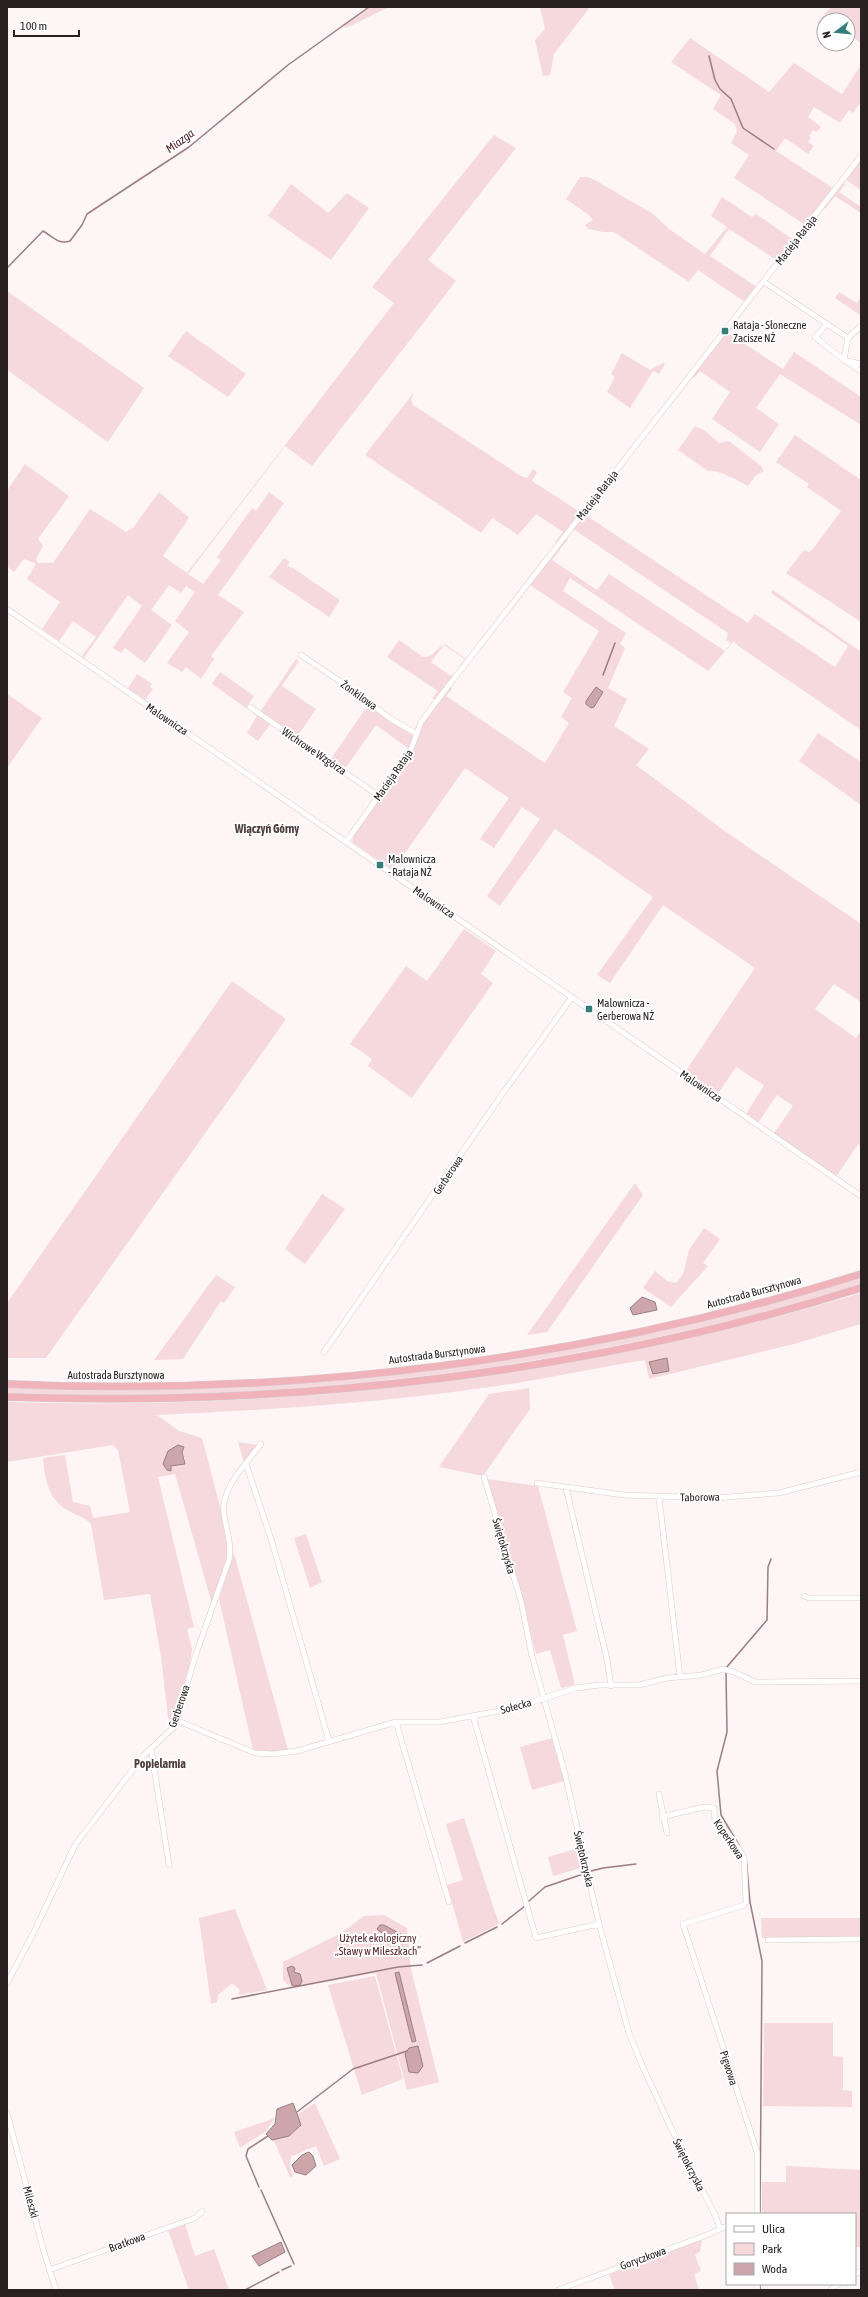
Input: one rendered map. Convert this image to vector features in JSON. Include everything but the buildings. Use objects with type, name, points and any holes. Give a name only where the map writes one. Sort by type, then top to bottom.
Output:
[{"type":"highway","name":"Autostrada Bursztynowa","points":[[7,1384],[123,1386],[230,1384],[336,1376],[452,1364],[554,1348],[652,1328],[742,1307],[861,1274]]},
{"type":"highway","points":[[7,1398],[99,1400],[215,1397],[321,1391],[432,1379],[546,1362],[655,1341],[772,1313],[861,1288]]},
{"type":"street","name":"Macieja Rataja","points":[[346,842],[412,750],[422,720],[445,689],[861,156]]},
{"type":"street","points":[[764,282],[848,338]]},
{"type":"street","points":[[827,324],[814,337],[824,347],[861,371]]},
{"type":"street","points":[[844,360],[848,338],[861,326]]},
{"type":"street","points":[[844,360],[861,364]]},
{"type":"street","name":"Malownicza","points":[[7,609],[861,1196]]},
{"type":"street","name":"Żonkilowa","points":[[301,656],[344,684],[391,719],[417,734]]},
{"type":"street","name":"Wichrowe Wzgórza","points":[[250,707],[378,796]]},
{"type":"street","name":"Gerberowa","points":[[324,1352],[503,1093],[572,997]]},
{"type":"street","name":"Gerberowa","points":[[7,1983],[33,1934],[75,1845],[151,1748],[170,1731],[176,1720],[230,1560],[231,1553],[224,1514],[224,1503],[234,1480],[261,1444]]},
{"type":"street","points":[[246,1464],[272,1542],[329,1740]]},
{"type":"street","name":"Taborowa","points":[[537,1483],[566,1488],[659,1497],[715,1498],[771,1494],[861,1472]]},
{"type":"street","name":"Świętokrzyska","points":[[484,1477],[520,1601],[543,1698],[565,1774],[599,1924],[629,2033],[641,2063],[716,2217],[720,2229]]},
{"type":"street","points":[[566,1488],[607,1659],[612,1686]]},
{"type":"street","points":[[659,1497],[680,1677]]},
{"type":"street","points":[[804,1596],[809,1598],[861,1598]]},
{"type":"street","name":"Sołecka","points":[[176,1720],[260,1754],[297,1751],[329,1740],[396,1722],[440,1722],[514,1708],[576,1688],[639,1685],[663,1679],[702,1675],[723,1669],[734,1672],[755,1682],[861,1681]]},
{"type":"street","points":[[473,1716],[536,1938],[599,1924]]},
{"type":"street","points":[[396,1722],[449,1902]]},
{"type":"street","points":[[151,1748],[170,1865]]},
{"type":"street","points":[[659,1794],[662,1817],[667,1833]]},
{"type":"street","name":"Koperkowa","points":[[662,1817],[704,1807],[714,1808],[715,1821],[727,1832],[745,1861],[746,1902],[744,1906],[683,1924]]},
{"type":"street","name":"Pigwowa","points":[[683,1924],[757,2152],[757,2213]]},
{"type":"street","points":[[768,1940],[861,1939]]},
{"type":"street","name":"Mileszki","points":[[7,2113],[49,2270],[56,2290]]},
{"type":"street","name":"Bratkowa","points":[[49,2270],[195,2218],[202,2211]]},
{"type":"street","name":"Goryczkowa","points":[[558,2290],[726,2226]]},
{"type":"green space","points":[[369,7],[389,7],[346,28],[342,25]]},
{"type":"green space","points":[[540,7],[590,7],[554,54],[550,75],[543,76],[535,40],[545,29]]},
{"type":"green space","points":[[831,7],[861,7],[861,43],[856,40],[856,12],[827,12]]},
{"type":"green space","points":[[690,38],[769,92],[794,63],[842,94],[861,65],[861,102],[853,113],[849,110],[840,123],[814,107],[808,117],[821,127],[817,132],[813,130],[809,136],[811,138],[808,142],[814,146],[808,154],[785,138],[776,151],[833,188],[805,225],[734,178],[749,155],[731,143],[737,132],[735,124],[713,109],[721,95],[671,62]]},
{"type":"green space","points":[[494,135],[516,148],[428,260],[456,281],[312,466],[285,446],[188,574],[203,584],[221,560],[217,557],[252,508],[256,511],[269,492],[284,503],[218,595],[244,612],[211,656],[214,659],[201,679],[186,667],[182,672],[167,663],[189,632],[175,621],[195,592],[186,586],[181,593],[169,585],[151,610],[172,625],[145,663],[125,648],[121,653],[113,648],[142,606],[128,595],[84,658],[82,656],[96,637],[73,621],[59,641],[42,629],[60,602],[27,579],[36,564],[24,559],[14,572],[7,566],[7,491],[25,464],[69,496],[38,539],[43,546],[36,559],[38,563],[53,563],[90,509],[126,532],[133,528],[159,492],[189,518],[163,556],[187,573],[394,303],[372,287]]},
{"type":"green space","points":[[861,160],[861,190],[846,180]]},
{"type":"green space","points":[[580,177],[587,177],[595,180],[653,214],[669,229],[705,254],[727,227],[711,216],[722,197],[752,217],[756,214],[794,240],[778,261],[729,229],[710,256],[757,287],[745,302],[698,270],[689,282],[614,232],[603,232],[588,229],[585,225],[593,220],[589,215],[566,199]]},
{"type":"green space","points":[[843,182],[845,184],[839,192],[861,207],[861,213],[835,196],[825,209],[824,207]]},
{"type":"green space","points":[[291,184],[328,213],[347,193],[369,208],[331,260],[268,216]]},
{"type":"green space","points":[[7,291],[144,388],[108,442],[7,370]]},
{"type":"green space","points":[[839,292],[857,303],[861,296],[861,316],[835,298]]},
{"type":"green space","points":[[732,325],[734,326],[728,333],[783,369],[794,352],[861,397],[861,425],[780,374],[756,408],[779,424],[760,452],[712,419],[730,392],[700,371],[694,378],[692,376]]},
{"type":"green space","points":[[186,331],[246,374],[228,397],[168,356]]},
{"type":"green space","points":[[622,353],[650,370],[663,363],[665,364],[659,374],[653,371],[630,408],[607,392],[615,377],[611,374]]},
{"type":"green space","points":[[415,391],[411,399],[413,405],[521,476],[527,478],[533,469],[537,472],[532,481],[580,512],[586,506],[557,543],[555,542],[563,532],[536,514],[518,535],[492,518],[481,533],[365,455]]},
{"type":"green space","points":[[695,426],[704,430],[719,443],[729,441],[761,466],[764,471],[756,475],[748,486],[717,472],[708,471],[678,450]]},
{"type":"green space","points":[[795,435],[861,480],[861,622],[786,573],[804,550],[809,552],[813,549],[841,511],[807,487],[809,484],[776,462]]},
{"type":"green space","points":[[597,499],[599,500],[587,516],[748,623],[755,614],[835,667],[848,646],[771,593],[773,590],[861,652],[861,730],[737,645],[734,641],[708,671],[570,578],[563,591],[626,633],[620,644],[625,648],[608,688],[627,699],[614,726],[649,749],[636,765],[726,832],[861,924],[861,1002],[834,984],[815,1009],[856,1038],[861,1031],[861,1146],[858,1144],[836,1177],[774,1133],[793,1106],[777,1095],[758,1123],[746,1114],[764,1085],[736,1067],[717,1095],[685,1072],[755,968],[663,905],[610,983],[597,975],[653,897],[555,829],[500,906],[487,896],[540,819],[522,807],[494,848],[480,839],[509,798],[465,768],[393,870],[352,842],[355,832],[408,758],[417,742],[425,719],[449,687],[452,689],[446,696],[545,763],[569,723],[561,717],[572,698],[563,692],[599,631],[530,585],[565,539],[568,539],[552,560],[597,590],[609,574],[725,651],[731,643],[726,640],[728,633],[573,529]]},
{"type":"green space","points":[[284,558],[290,562],[287,566],[293,568],[340,600],[329,617],[269,577]]},
{"type":"green space","points":[[399,640],[423,657],[430,656],[439,647],[445,644],[465,658],[466,660],[459,668],[465,659],[444,645],[431,662],[451,676],[457,671],[436,699],[432,699],[438,691],[387,657]]},
{"type":"green space","points":[[296,659],[299,661],[282,686],[316,709],[297,737],[260,712]]},
{"type":"green space","points":[[220,672],[254,696],[246,708],[212,684]]},
{"type":"green space","points":[[137,674],[152,684],[150,687],[153,689],[145,700],[128,688]]},
{"type":"green space","points":[[7,694],[42,718],[7,768]]},
{"type":"green space","points":[[364,700],[414,735],[410,750],[376,725],[344,770],[330,760],[366,708]]},
{"type":"green space","points":[[258,714],[271,723],[258,741],[247,733]]},
{"type":"green space","points":[[818,733],[861,762],[861,805],[799,761]]},
{"type":"green space","points":[[464,929],[496,951],[481,974],[493,983],[412,1098],[368,1066],[372,1059],[350,1044],[406,966],[427,981]]},
{"type":"green space","points":[[232,981],[286,1019],[46,1358],[7,1358],[7,1303]]},
{"type":"green space","points":[[635,1183],[643,1195],[547,1332],[527,1335]]},
{"type":"green space","points":[[322,1194],[345,1209],[305,1264],[285,1249]]},
{"type":"green space","points":[[704,1228],[720,1239],[703,1263],[708,1266],[671,1307],[643,1288],[655,1271],[667,1281],[676,1283],[683,1274],[689,1250]]},
{"type":"green space","points":[[216,1275],[235,1287],[224,1303],[221,1301],[183,1359],[154,1360]]},
{"type":"green space","points":[[861,1277],[861,1285],[788,1306],[715,1324],[641,1341],[493,1367],[418,1377],[196,1395],[7,1395],[7,1387],[213,1387],[535,1354]]},
{"type":"green space","points":[[861,1293],[861,1324],[794,1344],[649,1379],[645,1360],[509,1384],[448,1393],[365,1402],[157,1415],[179,1431],[202,1438],[225,1525],[229,1552],[212,1604],[175,1474],[158,1477],[194,1627],[187,1629],[192,1649],[190,1664],[172,1723],[169,1725],[161,1657],[150,1594],[104,1600],[91,1524],[84,1518],[69,1511],[56,1501],[49,1488],[45,1474],[43,1458],[65,1455],[73,1502],[90,1506],[93,1518],[130,1512],[118,1450],[113,1445],[7,1462],[7,1402],[115,1403],[223,1400],[331,1393],[438,1382],[545,1366],[651,1346],[757,1322]],"holes":[[[173,1449],[182,1452],[185,1459],[174,1467],[163,1464],[168,1451]]]},
{"type":"green space","points":[[529,1388],[530,1409],[483,1476],[439,1467],[489,1394]]},
{"type":"green space","points":[[238,1442],[258,1445],[244,1463]]},
{"type":"green space","points":[[487,1479],[538,1486],[577,1631],[563,1635],[575,1685],[561,1688],[550,1650],[536,1654],[522,1598]]},
{"type":"green space","points":[[306,1534],[322,1582],[310,1588],[294,1538]]},
{"type":"green space","points":[[234,1553],[288,1750],[265,1752],[253,1750],[219,1599]]},
{"type":"green space","points":[[552,1738],[564,1781],[532,1790],[520,1747]]},
{"type":"green space","points":[[464,1818],[499,1924],[463,1942],[447,1885],[463,1880],[446,1824]]},
{"type":"green space","points":[[579,1848],[584,1867],[553,1876],[548,1857]]},
{"type":"green space","points":[[235,1909],[267,1990],[238,1995],[240,1990],[232,1983],[218,1995],[217,2002],[211,2004],[199,1918]]},
{"type":"green space","name":"Użytek ekologiczny „Stawy w Mileszkach”","points":[[384,1915],[407,1928],[411,1969],[439,2082],[407,2090],[376,1973],[292,1988],[283,1980],[283,1962],[341,1933],[364,1916]]},
{"type":"green space","points":[[761,1918],[861,1918],[861,1937],[762,1938]]},
{"type":"green space","points":[[375,1976],[403,2079],[362,2095],[328,1985]]},
{"type":"green space","points":[[764,2023],[833,2023],[833,2056],[843,2057],[843,2090],[852,2091],[852,2107],[763,2106]]},
{"type":"green space","points":[[315,2103],[340,2159],[324,2166],[316,2146],[292,2156],[289,2164],[293,2176],[290,2177],[274,2141],[271,2141],[276,2137],[289,2136],[298,2128],[298,2114]]},
{"type":"green space","points":[[275,2118],[265,2132],[240,2148],[234,2132]]},
{"type":"green space","points":[[786,2166],[861,2170],[861,2247],[856,2247],[856,2213],[762,2213],[762,2182],[786,2182]]},
{"type":"green space","points":[[185,2224],[195,2256],[214,2249],[229,2290],[189,2290],[168,2230]]},
{"type":"green space","points":[[702,2240],[700,2251],[695,2255],[701,2271],[694,2274],[699,2290],[615,2290],[608,2272]]},
{"type":"water","points":[[596,687],[603,692],[594,707],[591,708],[586,704],[586,701]]},
{"type":"water","points":[[642,1297],[655,1302],[657,1310],[633,1315],[630,1308]]},
{"type":"water","points":[[667,1358],[669,1371],[653,1374],[649,1362]]},
{"type":"water","points":[[178,1445],[184,1447],[182,1452],[185,1464],[171,1466],[171,1471],[167,1470],[163,1464],[168,1451]]},
{"type":"water","points":[[380,1925],[384,1925],[404,1936],[405,1942],[402,1944],[379,1931],[377,1929]]},
{"type":"water","points":[[292,1966],[295,1968],[294,1972],[300,1974],[302,1981],[300,1985],[292,1985],[287,1968]]},
{"type":"water","points":[[399,1972],[416,2041],[412,2042],[395,1973]]},
{"type":"water","points":[[418,2046],[423,2066],[418,2073],[409,2072],[405,2054],[409,2048]]},
{"type":"water","points":[[293,2103],[301,2125],[289,2136],[272,2140],[266,2134],[275,2124],[277,2109]]},
{"type":"water","points":[[309,2152],[313,2156],[316,2166],[306,2175],[295,2172],[292,2165],[302,2155]]},
{"type":"water","points":[[281,2242],[285,2252],[259,2266],[252,2256]]},
{"type":"waterway","name":"Miazga","points":[[7,268],[43,231],[59,241],[70,241],[82,225],[87,214],[189,147],[288,65],[369,7]]},
{"type":"waterway","points":[[709,56],[715,80],[720,89],[731,99],[743,128],[774,149]]},
{"type":"waterway","points":[[603,675],[615,643]]},
{"type":"waterway","points":[[726,1668],[767,1620],[768,1567],[771,1559]]},
{"type":"waterway","points":[[726,1672],[727,1732],[717,1771],[721,1815],[739,1845]]},
{"type":"waterway","points":[[746,1857],[750,1902],[762,1961],[760,2213]]},
{"type":"waterway","points":[[591,1871],[636,1864]]},
{"type":"waterway","points":[[529,1901],[545,1887],[586,1873]]},
{"type":"waterway","points":[[502,1924],[525,1906]]},
{"type":"waterway","points":[[465,1943],[497,1927]]},
{"type":"waterway","points":[[427,1963],[460,1946]]},
{"type":"waterway","points":[[232,1999],[398,1967],[422,1965]]},
{"type":"waterway","points":[[297,2112],[353,2069],[407,2051]]},
{"type":"waterway","points":[[259,2187],[246,2156],[248,2149],[268,2136]]},
{"type":"waterway","points":[[261,2190],[294,2264]]},
{"type":"waterway","points":[[282,2270],[291,2266]]},
{"type":"waterway","points":[[245,2290],[279,2272]]},
{"type":"waterway","points":[[760,2285],[760,2290]]},
{"type":"place","name":"Rataja - Słoneczne Zacisze NŻ","points":[[725,331]]},
{"type":"place","name":"Malownicza - Rataja NŻ","points":[[380,865]]},
{"type":"place","name":"Malownicza - Gerberowa NŻ","points":[[589,1009]]},
{"type":"district","name":"Wiączyń Górny","points":[[267,829]]},
{"type":"district","name":"Popielarnia","points":[[160,1764]]}]
